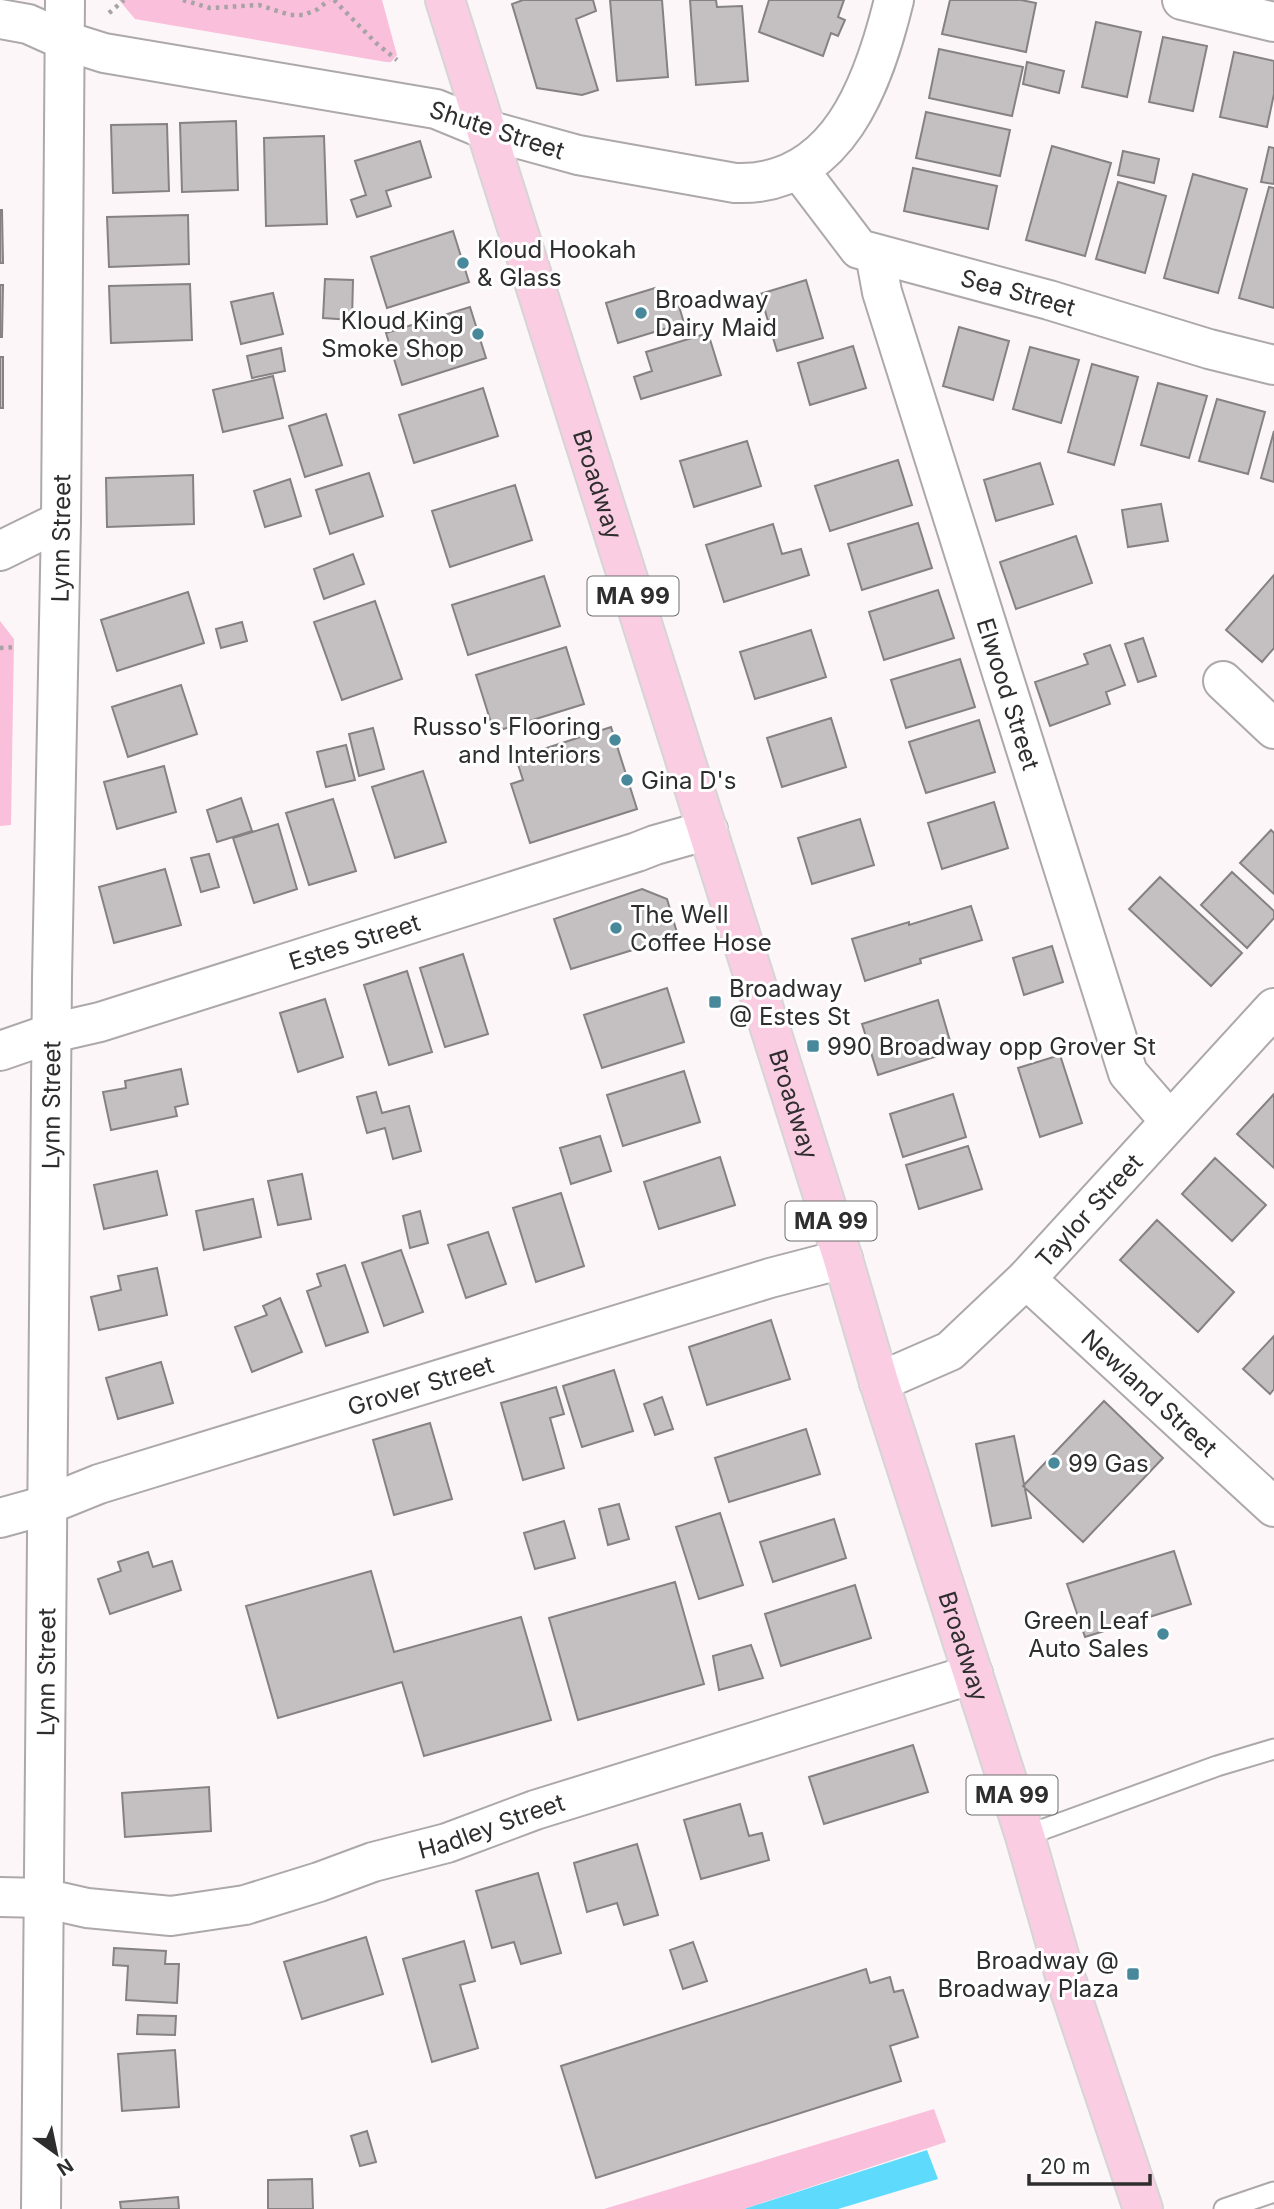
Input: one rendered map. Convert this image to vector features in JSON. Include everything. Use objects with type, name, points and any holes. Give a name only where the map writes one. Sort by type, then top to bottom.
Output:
[{"type":"main road","name":"Broadway","points":[[445,0],[843,1259],[879,1382],[1025,1836],[1065,1976],[1143,2209]]},
{"type":"street","name":"Lynn Street","points":[[41,2209],[65,0]]},
{"type":"street","name":"Shute Street","points":[[0,19],[28,24],[66,41],[117,56],[436,108],[487,130],[578,155],[751,184],[799,170],[838,134],[856,110],[877,63],[894,0]]},
{"type":"street","points":[[1182,0],[1274,22]]},
{"type":"street","name":"Sea Street","points":[[799,170],[859,249],[1274,365]]},
{"type":"street","name":"Elwood Street","points":[[875,254],[881,292],[1128,1073],[1169,1120]]},
{"type":"street","points":[[0,551],[61,521]]},
{"type":"street","points":[[1223,681],[1274,729]]},
{"type":"street","name":"Estes Street","points":[[0,1051],[52,1033],[100,1022],[708,830]]},
{"type":"street","name":"Taylor Street","points":[[879,1382],[950,1351],[1026,1279],[1169,1120],[1274,1009]]},
{"type":"street","name":"Grover Street","points":[[0,1518],[47,1505],[99,1483],[843,1259]]},
{"type":"street","name":"Newland Street","points":[[1026,1279],[1274,1507]]},
{"type":"street","name":"Hadley Street","points":[[0,1896],[43,1898],[87,1908],[171,1916],[245,1905],[373,1862],[447,1843],[535,1810],[973,1674]]},
{"type":"lane","points":[[1025,1836],[1217,1766],[1274,1749]]},
{"type":"lane","points":[[1224,2209],[1274,2192]]},
{"type":"path","points":[[183,0],[210,8],[259,5],[290,15],[304,15],[332,0],[376,43],[406,67]]},
{"type":"path","points":[[0,648],[14,648]]},
{"type":"shaded area","points":[[119,0],[382,0],[397,55],[391,62],[386,62],[135,19]]},
{"type":"shaded area","points":[[0,621],[14,639],[11,825],[0,826]]},
{"type":"shaded area","points":[[934,2109],[946,2142],[744,2209],[604,2209]]},
{"type":"water","points":[[927,2150],[938,2179],[838,2209],[744,2209]]},
{"type":"building","points":[[523,0],[593,0],[596,11],[576,19],[598,90],[582,95],[537,88],[512,4]]},
{"type":"building","points":[[610,0],[662,0],[668,77],[617,81]]},
{"type":"building","points":[[690,0],[716,0],[717,7],[742,6],[748,81],[696,85]]},
{"type":"building","points":[[769,0],[844,0],[838,17],[845,20],[838,36],[831,33],[823,56],[759,32]]},
{"type":"building","points":[[950,0],[1021,0],[1036,3],[1026,52],[942,34]]},
{"type":"building","points":[[1096,22],[1141,32],[1127,97],[1082,87]]},
{"type":"building","points":[[1163,37],[1207,46],[1193,111],[1149,102]]},
{"type":"building","points":[[939,49],[1023,67],[1012,116],[929,98]]},
{"type":"building","points":[[1234,52],[1274,61],[1274,94],[1267,127],[1220,117]]},
{"type":"building","points":[[1027,62],[1064,71],[1059,93],[1023,84]]},
{"type":"building","points":[[926,112],[1010,130],[1000,176],[916,158]]},
{"type":"building","points":[[236,121],[238,190],[182,192],[180,123]]},
{"type":"building","points":[[167,124],[169,191],[113,193],[111,125]]},
{"type":"building","points":[[324,136],[327,224],[266,226],[264,138]]},
{"type":"building","points":[[420,141],[431,177],[386,191],[391,206],[357,217],[351,200],[366,195],[355,161]]},
{"type":"building","points":[[1052,146],[1111,163],[1085,256],[1026,240]]},
{"type":"building","points":[[1269,147],[1274,148],[1274,184],[1261,182]]},
{"type":"building","points":[[1123,151],[1159,159],[1154,183],[1118,175]]},
{"type":"building","points":[[913,168],[997,186],[988,229],[904,211]]},
{"type":"building","points":[[1193,174],[1247,189],[1218,293],[1164,278]]},
{"type":"building","points":[[1118,182],[1166,196],[1145,273],[1096,259]]},
{"type":"building","points":[[1269,187],[1274,188],[1274,308],[1239,298]]},
{"type":"building","points":[[2,210],[3,263],[0,263]]},
{"type":"building","points":[[188,215],[189,264],[109,267],[107,217]]},
{"type":"building","points":[[453,231],[469,282],[387,308],[371,257]]},
{"type":"building","points":[[325,279],[353,280],[352,320],[323,318]]},
{"type":"building","points":[[806,280],[823,338],[777,351],[760,294]]},
{"type":"building","points":[[190,284],[192,340],[111,343],[109,286]]},
{"type":"building","points":[[0,285],[3,285],[2,337],[0,337]]},
{"type":"building","points":[[655,288],[659,301],[676,296],[684,323],[618,343],[606,303]]},
{"type":"building","points":[[273,293],[283,334],[241,344],[231,302]]},
{"type":"building","points":[[470,307],[486,358],[402,385],[386,333]]},
{"type":"building","points":[[959,327],[1009,341],[993,400],[943,386]]},
{"type":"building","points":[[708,333],[721,375],[641,399],[634,377],[652,371],[646,352]]},
{"type":"building","points":[[853,346],[866,388],[810,405],[798,363]]},
{"type":"building","points":[[1030,347],[1079,360],[1061,423],[1013,409]]},
{"type":"building","points":[[281,348],[285,371],[252,378],[247,356]]},
{"type":"building","points":[[0,357],[3,357],[3,408],[0,408]]},
{"type":"building","points":[[1092,364],[1138,377],[1114,465],[1068,452]]},
{"type":"building","points":[[273,376],[283,418],[223,432],[213,390]]},
{"type":"building","points":[[1158,383],[1207,396],[1189,458],[1141,445]]},
{"type":"building","points":[[483,388],[498,436],[414,463],[399,415]]},
{"type":"building","points":[[1217,399],[1265,412],[1248,474],[1199,461]]},
{"type":"building","points":[[326,414],[342,465],[305,477],[289,426]]},
{"type":"building","points":[[1274,431],[1274,482],[1261,478]]},
{"type":"building","points":[[747,441],[761,486],[694,507],[680,461]]},
{"type":"building","points":[[898,460],[912,505],[830,531],[815,486]]},
{"type":"building","points":[[1040,463],[1053,504],[996,521],[984,480]]},
{"type":"building","points":[[369,473],[383,516],[330,534],[316,490]]},
{"type":"building","points":[[193,475],[194,524],[107,527],[106,478]]},
{"type":"building","points":[[290,479],[301,516],[265,527],[254,491]]},
{"type":"building","points":[[515,485],[532,540],[450,567],[432,511]]},
{"type":"building","points":[[1161,504],[1168,541],[1128,547],[1122,510]]},
{"type":"building","points":[[918,523],[932,568],[862,590],[848,544]]},
{"type":"building","points":[[773,524],[782,554],[801,549],[809,575],[724,602],[706,545]]},
{"type":"building","points":[[1076,536],[1092,583],[1016,609],[1000,562]]},
{"type":"building","points":[[353,554],[364,584],[324,599],[314,569]]},
{"type":"building","points":[[1274,575],[1274,648],[1262,662],[1226,630]]},
{"type":"building","points":[[544,576],[560,626],[468,655],[452,605]]},
{"type":"building","points":[[938,590],[954,638],[884,660],[869,612]]},
{"type":"building","points":[[188,592],[204,643],[117,671],[101,620]]},
{"type":"building","points":[[375,601],[402,679],[342,700],[314,622]]},
{"type":"building","points":[[242,622],[247,641],[221,648],[216,629]]},
{"type":"building","points":[[811,630],[826,677],[755,699],[740,652]]},
{"type":"building","points":[[1143,638],[1156,676],[1138,682],[1125,644]]},
{"type":"building","points":[[1110,645],[1125,685],[1106,692],[1110,704],[1050,726],[1035,682],[1088,664],[1084,654]]},
{"type":"building","points":[[566,647],[584,704],[494,732],[476,675]]},
{"type":"building","points":[[960,659],[975,707],[906,728],[891,680]]},
{"type":"building","points":[[181,685],[197,734],[128,757],[112,707]]},
{"type":"building","points":[[831,718],[846,767],[782,787],[767,738]]},
{"type":"building","points":[[979,720],[995,772],[926,793],[909,742]]},
{"type":"building","points":[[611,727],[637,809],[530,843],[511,784],[523,780],[516,758]]},
{"type":"building","points":[[373,728],[384,769],[359,776],[349,734]]},
{"type":"building","points":[[346,745],[355,780],[326,787],[317,752]]},
{"type":"building","points":[[164,766],[176,812],[117,829],[104,782]]},
{"type":"building","points":[[423,771],[446,842],[395,858],[372,787]]},
{"type":"building","points":[[241,798],[252,831],[217,842],[207,810]]},
{"type":"building","points":[[333,799],[356,871],[309,885],[286,813]]},
{"type":"building","points":[[994,802],[1008,848],[942,869],[928,823]]},
{"type":"building","points":[[860,819],[874,865],[812,884],[798,838]]},
{"type":"building","points":[[278,824],[297,889],[254,903],[233,838]]},
{"type":"building","points":[[1271,830],[1274,833],[1274,894],[1240,863]]},
{"type":"building","points":[[209,854],[219,887],[201,892],[191,858]]},
{"type":"building","points":[[165,869],[181,925],[114,943],[99,887]]},
{"type":"building","points":[[1232,872],[1274,911],[1274,918],[1247,948],[1201,905]]},
{"type":"building","points":[[1160,877],[1242,953],[1211,986],[1129,909]]},
{"type":"building","name":"The Well Coffee Hose","points":[[642,889],[667,899],[678,936],[571,969],[554,919]]},
{"type":"building","points":[[971,906],[982,940],[920,959],[921,963],[865,981],[852,939]]},
{"type":"building","points":[[1052,946],[1063,982],[1024,995],[1013,958]]},
{"type":"building","points":[[463,954],[488,1034],[445,1047],[420,968]]},
{"type":"building","points":[[407,971],[432,1052],[389,1065],[364,985]]},
{"type":"building","points":[[667,988],[684,1042],[602,1068],[584,1015]]},
{"type":"building","points":[[325,999],[343,1057],[298,1072],[280,1013]]},
{"type":"building","points":[[938,1000],[953,1051],[878,1075],[862,1024]]},
{"type":"building","points":[[1060,1055],[1082,1123],[1040,1137],[1018,1068]]},
{"type":"building","points":[[181,1069],[188,1104],[175,1107],[177,1116],[111,1130],[103,1092],[126,1088],[125,1081]]},
{"type":"building","points":[[684,1071],[700,1122],[623,1146],[607,1095]]},
{"type":"building","points":[[376,1092],[382,1113],[409,1106],[421,1151],[393,1159],[385,1128],[367,1133],[357,1097]]},
{"type":"building","points":[[953,1094],[966,1137],[903,1157],[890,1114]]},
{"type":"building","points":[[1274,1094],[1274,1168],[1237,1134]]},
{"type":"building","points":[[600,1136],[611,1171],[571,1184],[560,1148]]},
{"type":"building","points":[[968,1146],[982,1189],[919,1209],[906,1165]]},
{"type":"building","points":[[720,1157],[735,1205],[659,1229],[644,1182]]},
{"type":"building","points":[[1215,1158],[1266,1205],[1232,1241],[1182,1194]]},
{"type":"building","points":[[157,1171],[167,1215],[104,1229],[94,1185]]},
{"type":"building","points":[[302,1174],[311,1219],[278,1225],[268,1181]]},
{"type":"building","points":[[561,1193],[584,1266],[536,1282],[513,1208]]},
{"type":"building","points":[[253,1199],[261,1237],[204,1250],[196,1211]]},
{"type":"building","points":[[420,1211],[428,1243],[410,1248],[403,1216]]},
{"type":"building","points":[[1157,1220],[1234,1292],[1198,1332],[1120,1260]]},
{"type":"building","points":[[488,1232],[506,1284],[466,1298],[448,1245]]},
{"type":"building","points":[[401,1250],[423,1312],[384,1326],[362,1263]]},
{"type":"building","points":[[345,1265],[368,1332],[326,1346],[307,1291],[321,1286],[317,1274]]},
{"type":"building","points":[[157,1268],[167,1315],[99,1330],[91,1297],[121,1290],[118,1276]]},
{"type":"building","points":[[280,1298],[302,1352],[252,1372],[235,1327],[267,1315],[263,1306]]},
{"type":"building","points":[[771,1320],[790,1379],[707,1405],[689,1347]]},
{"type":"building","points":[[1274,1336],[1274,1389],[1270,1394],[1243,1369]]},
{"type":"building","points":[[161,1362],[173,1403],[118,1419],[106,1378]]},
{"type":"building","points":[[614,1370],[633,1431],[582,1447],[563,1386]]},
{"type":"building","points":[[556,1387],[564,1414],[550,1418],[564,1468],[523,1480],[501,1403]]},
{"type":"building","points":[[662,1397],[673,1429],[655,1435],[644,1404]]},
{"type":"building","points":[[1104,1401],[1163,1458],[1083,1542],[1023,1486]]},
{"type":"building","points":[[430,1423],[452,1499],[394,1515],[373,1440]]},
{"type":"building","points":[[806,1429],[820,1474],[729,1502],[715,1458]]},
{"type":"building","points":[[1014,1436],[1031,1518],[992,1526],[976,1444]]},
{"type":"building","points":[[619,1504],[629,1539],[608,1545],[599,1509]]},
{"type":"building","points":[[720,1513],[743,1585],[699,1599],[676,1527]]},
{"type":"building","points":[[834,1519],[846,1558],[773,1582],[760,1542]]},
{"type":"building","points":[[564,1521],[575,1558],[535,1569],[524,1533]]},
{"type":"building","points":[[1174,1551],[1191,1604],[1085,1637],[1067,1584]]},
{"type":"building","points":[[148,1552],[153,1567],[172,1561],[181,1590],[110,1614],[98,1579],[121,1571],[118,1562]]},
{"type":"building","points":[[371,1571],[394,1652],[521,1617],[551,1720],[424,1756],[402,1682],[278,1718],[246,1606]]},
{"type":"building","points":[[675,1582],[704,1684],[578,1720],[549,1618]]},
{"type":"building","points":[[855,1585],[871,1638],[781,1666],[765,1614]]},
{"type":"building","points":[[751,1645],[763,1678],[719,1690],[713,1656]]},
{"type":"building","points":[[913,1745],[928,1792],[824,1824],[809,1777]]},
{"type":"building","points":[[209,1787],[211,1831],[125,1837],[122,1793]]},
{"type":"building","points":[[740,1804],[749,1836],[762,1833],[769,1860],[701,1879],[684,1820]]},
{"type":"building","points":[[637,1844],[658,1915],[624,1925],[617,1903],[587,1912],[574,1863]]},
{"type":"building","points":[[538,1873],[561,1953],[521,1964],[514,1942],[492,1948],[476,1891]]},
{"type":"building","points":[[366,1937],[383,1994],[302,2019],[284,1962]]},
{"type":"building","points":[[464,1941],[475,1981],[460,1985],[478,2048],[432,2062],[403,1959]]},
{"type":"building","points":[[693,1942],[707,1981],[683,1989],[670,1950]]},
{"type":"building","points":[[114,1948],[166,1951],[165,1964],[179,1964],[177,2003],[126,2000],[128,1966],[113,1965]]},
{"type":"building","points":[[866,1969],[870,1983],[890,1977],[894,1992],[903,1990],[918,2037],[890,2046],[901,2081],[596,2178],[561,2066]]},
{"type":"building","points":[[138,2015],[176,2016],[175,2035],[137,2034]]},
{"type":"building","points":[[175,2050],[179,2107],[122,2111],[118,2054]]},
{"type":"building","points":[[367,2131],[376,2162],[360,2166],[351,2136]]},
{"type":"building","points":[[312,2179],[313,2209],[268,2209],[268,2180]]},
{"type":"building","points":[[178,2197],[179,2209],[121,2209],[120,2202]]},
{"type":"place","name":"Kloud Hookah & Glass","points":[[463,263]]},
{"type":"place","name":"Broadway Dairy Maid","points":[[641,313]]},
{"type":"place","name":"Kloud King Smoke Shop","points":[[478,334]]},
{"type":"place","name":"Russo's Flooring and Interiors","points":[[615,740]]},
{"type":"place","name":"Gina D's","points":[[627,780]]},
{"type":"place","name":"The Well Coffee Hose","points":[[616,928]]},
{"type":"place","name":"Broadway @ Estes St","points":[[715,1002]]},
{"type":"place","name":"990 Broadway opp Grover St","points":[[813,1046]]},
{"type":"place","name":"99 Gas","points":[[1054,1463]]},
{"type":"place","name":"Green Leaf Auto Sales","points":[[1163,1634]]},
{"type":"place","name":"Broadway @ Broadway Plaza","points":[[1133,1974]]}]
